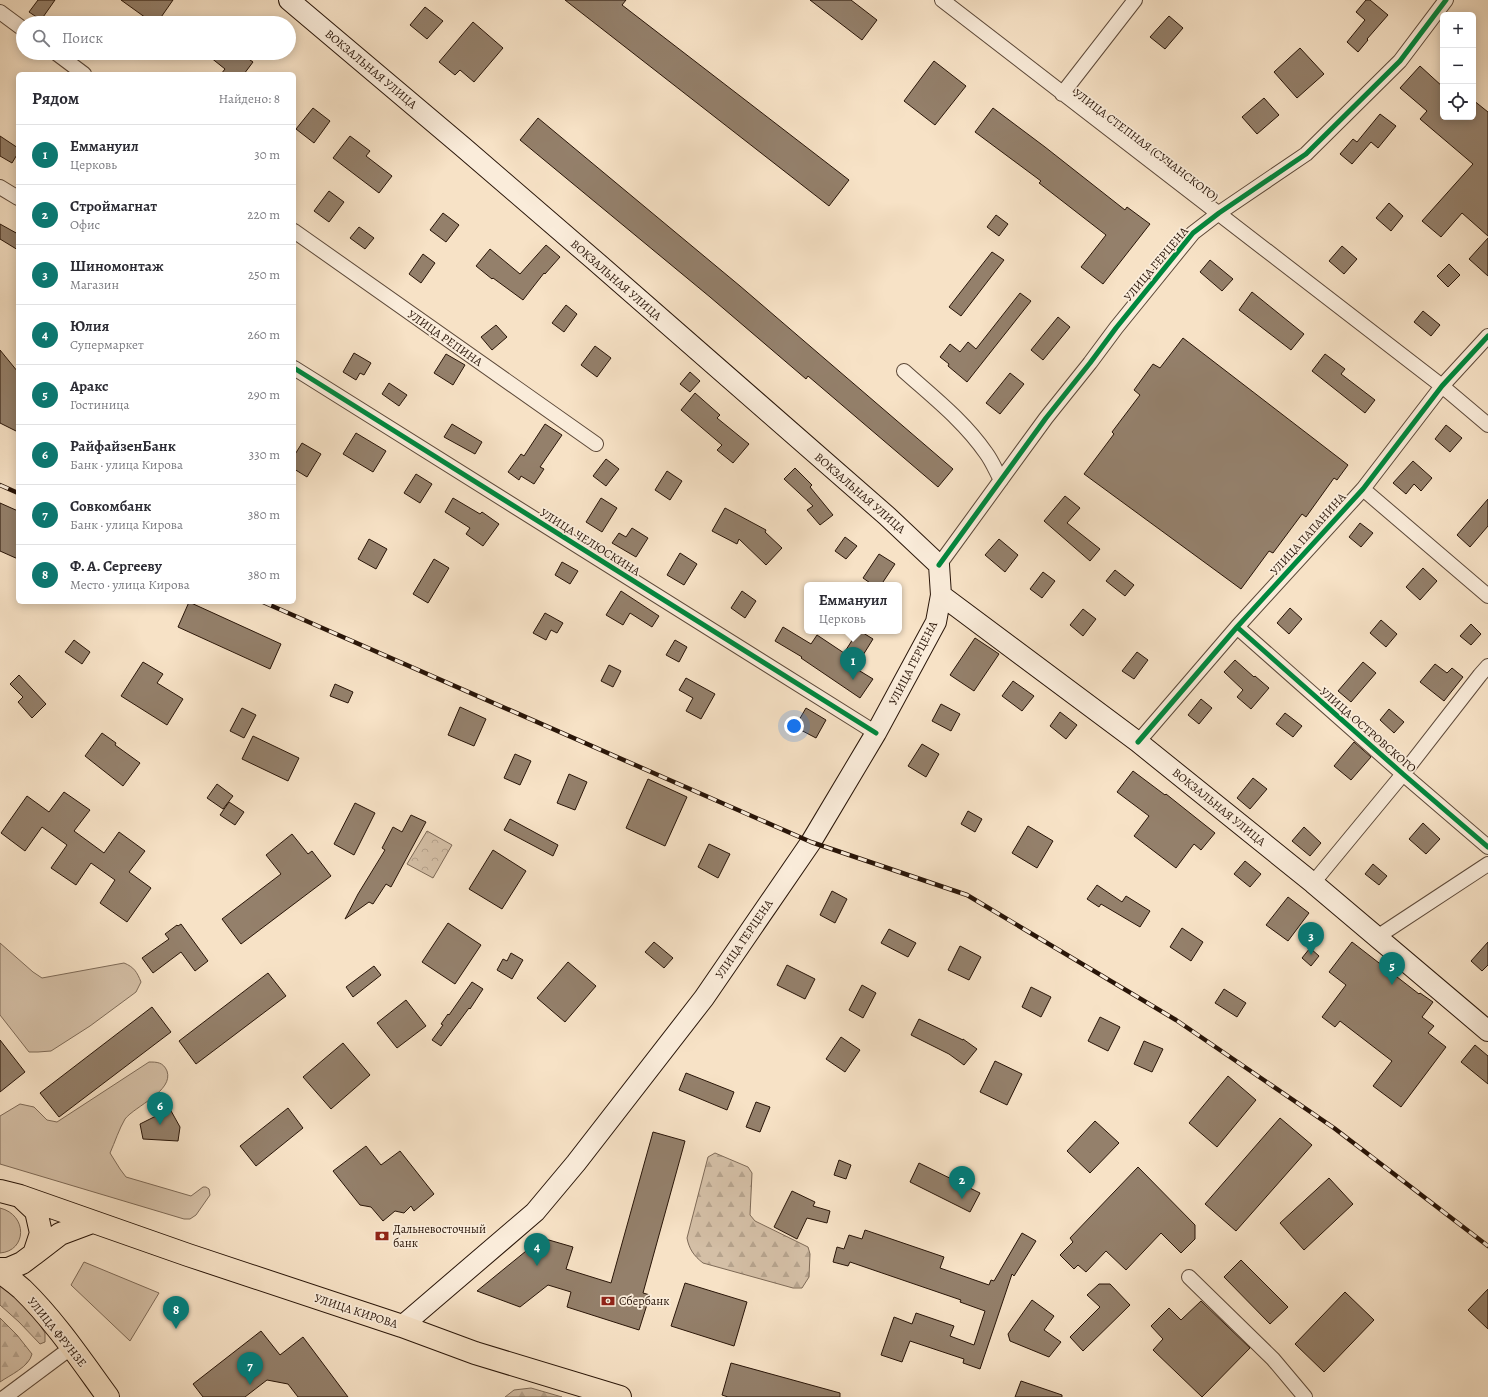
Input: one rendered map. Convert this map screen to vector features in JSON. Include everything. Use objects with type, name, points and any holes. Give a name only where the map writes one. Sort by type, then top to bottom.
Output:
[{"type":"main road","name":"ВОКЗАЛЬНАЯ УЛИЦА","points":[[289,0],[464,147],[887,516],[940,565]]},
{"type":"main road","name":"УЛИЦА ГЕРЦЕНА","points":[[402,1326],[535,1212],[704,998],[811,842],[876,733],[936,622],[941,595],[940,565]]},
{"type":"main road","name":"ВОКЗАЛЬНАЯ УЛИЦА","points":[[941,595],[1138,742],[1313,883],[1488,1031]]},
{"type":"main road","name":"УЛИЦА КИРОВА","points":[[6,1193],[402,1326],[509,1364],[620,1397]]},
{"type":"main road","points":[[6,1193],[36,1211],[41,1233],[34,1254]]},
{"type":"main road","points":[[0,1270],[8,1269],[22,1263],[60,1234],[92,1222]]},
{"type":"main road","name":"УЛИЦА ФРУНЗЕ","points":[[0,1270],[21,1288],[72,1347],[108,1397]]},
{"type":"street","name":"УЛИЦА СТЕПНАЯ (СУЧАНСКОГО)","points":[[942,0],[1442,386],[1488,425]]},
{"type":"street","points":[[1062,94],[1135,0]]},
{"type":"street","name":"УЛИЦА ГЕРЦЕНА","points":[[940,565],[1021,452],[1116,328],[1193,233],[1219,213],[1306,154],[1400,61],[1446,0]]},
{"type":"street","points":[[0,12],[16,24]]},
{"type":"street","points":[[65,60],[81,72]]},
{"type":"street","points":[[0,187],[16,197]]},
{"type":"street","name":"УЛИЦА РЕПИНА","points":[[296,232],[596,444]]},
{"type":"street","name":"УЛИЦА ПАПАНИНА","points":[[1138,742],[1237,627],[1363,489],[1442,386],[1488,336]]},
{"type":"street","name":"УЛИЦА ЧЕЛЮСКИНА","points":[[296,369],[876,733]]},
{"type":"street","points":[[904,371],[952,414],[968,431],[986,453],[1001,480]]},
{"type":"street","name":"УЛИЦА ПАПАНИНА","points":[[1363,489],[1488,596]]},
{"type":"street","name":"УЛИЦА ОСТРОВСКОГО","points":[[1237,627],[1488,847]]},
{"type":"street","points":[[1313,883],[1403,774],[1488,666]]},
{"type":"street","points":[[1377,937],[1488,864]]},
{"type":"street","points":[[1189,1277],[1273,1359],[1305,1397]]},
{"type":"street","points":[[5,1397],[72,1347]]},
{"type":"green space","points":[[427,831],[452,845],[433,878],[407,864]]},
{"type":"green space","points":[[0,943],[42,978],[124,963],[135,970],[141,982],[136,992],[90,1026],[51,1051],[29,1052],[0,1015]]},
{"type":"green space","points":[[149,1062],[160,1063],[164,1066],[167,1071],[168,1078],[165,1085],[152,1098],[125,1119],[110,1153],[126,1177],[191,1196],[203,1187],[209,1189],[210,1195],[196,1215],[190,1219],[184,1219],[0,1164],[0,1116],[20,1104],[34,1107],[47,1120],[57,1122]]},
{"type":"green space","points":[[715,1153],[748,1167],[752,1173],[750,1215],[755,1221],[808,1247],[810,1254],[809,1277],[802,1288],[793,1288],[703,1263],[692,1252],[687,1238],[708,1157]]},
{"type":"green space","points":[[0,1208],[9,1212],[16,1218],[21,1232],[19,1240],[15,1246],[9,1251],[0,1253]]},
{"type":"green space","points":[[84,1262],[159,1293],[130,1341],[71,1285]]},
{"type":"green space","points":[[0,1283],[32,1313],[45,1333],[45,1342],[40,1344],[0,1305]]},
{"type":"green space","points":[[0,1318],[17,1335],[32,1354],[30,1359],[23,1367],[0,1382]]},
{"type":"green space","points":[[531,1388],[562,1397],[505,1397],[514,1390]]},
{"type":"building","points":[[38,0],[55,0],[44,16],[35,16],[29,12]]},
{"type":"building","points":[[121,0],[173,0],[162,16],[143,16]]},
{"type":"building","points":[[565,0],[626,0],[622,5],[849,180],[829,206]]},
{"type":"building","points":[[810,0],[851,0],[877,20],[862,40]]},
{"type":"building","points":[[1366,0],[1370,0],[1388,15],[1358,52],[1347,42],[1365,20],[1356,12]]},
{"type":"building","points":[[425,7],[443,21],[427,39],[410,25]]},
{"type":"building","points":[[1169,16],[1183,28],[1165,49],[1150,37]]},
{"type":"building","points":[[473,22],[503,48],[474,82],[460,70],[455,75],[439,62]]},
{"type":"building","points":[[1300,48],[1324,74],[1297,98],[1274,72]]},
{"type":"building","points":[[214,60],[250,60],[253,62],[246,72],[223,72],[225,69]]},
{"type":"building","points":[[934,61],[966,86],[935,125],[904,101]]},
{"type":"building","points":[[1420,66],[1440,84],[1440,120],[1476,120],[1476,102],[1488,112],[1488,236],[1462,213],[1441,237],[1422,221],[1473,164],[1420,119],[1427,111],[1400,88]]},
{"type":"building","points":[[1264,98],[1279,115],[1257,134],[1242,117]]},
{"type":"building","points":[[313,108],[330,121],[314,143],[296,129]]},
{"type":"building","points":[[993,108],[1125,210],[1127,207],[1150,224],[1103,284],[1081,267],[1106,235],[1039,183],[1041,181],[975,132]]},
{"type":"building","points":[[1380,114],[1396,126],[1378,148],[1371,142],[1352,164],[1340,154],[1353,139],[1357,142]]},
{"type":"building","points":[[538,118],[740,286],[953,469],[938,487],[808,376],[806,379],[710,297],[520,140]]},
{"type":"building","points":[[0,136],[16,147],[16,156],[12,163],[0,156]]},
{"type":"building","points":[[350,136],[370,151],[366,156],[392,176],[379,193],[333,158]]},
{"type":"building","points":[[329,191],[344,202],[329,222],[314,211]]},
{"type":"building","points":[[1389,203],[1403,216],[1391,231],[1376,218]]},
{"type":"building","points":[[443,213],[459,225],[446,242],[430,230]]},
{"type":"building","points":[[996,215],[1008,224],[999,236],[987,227]]},
{"type":"building","points":[[0,224],[16,233],[16,249],[0,239]]},
{"type":"building","points":[[359,227],[374,238],[365,249],[350,238]]},
{"type":"building","points":[[1488,238],[1488,276],[1469,259]]},
{"type":"building","points":[[546,245],[560,257],[545,274],[544,273],[523,300],[476,266],[490,249],[520,274]]},
{"type":"building","points":[[1342,246],[1357,259],[1344,274],[1329,261]]},
{"type":"building","points":[[992,252],[1004,260],[961,316],[949,307]]},
{"type":"building","points":[[423,254],[435,263],[421,283],[409,274]]},
{"type":"building","points":[[1210,260],[1233,279],[1222,291],[1200,272]]},
{"type":"building","points":[[1449,264],[1460,275],[1448,287],[1437,276]]},
{"type":"building","points":[[1252,292],[1304,334],[1291,350],[1239,310]]},
{"type":"building","points":[[1020,293],[1031,301],[967,382],[940,357],[950,344],[960,352],[968,342],[976,349]]},
{"type":"building","points":[[566,305],[577,314],[564,332],[552,323]]},
{"type":"building","points":[[1423,311],[1440,325],[1431,336],[1414,322]]},
{"type":"building","points":[[1058,317],[1070,327],[1043,360],[1031,350]]},
{"type":"building","points":[[496,325],[507,337],[492,350],[481,337]]},
{"type":"building","points":[[1183,338],[1348,465],[1337,480],[1334,478],[1306,517],[1302,514],[1273,553],[1269,551],[1241,589],[1084,474],[1114,434],[1112,432],[1140,395],[1134,390],[1153,364],[1160,368]]},
{"type":"building","points":[[595,346],[611,358],[597,377],[581,365]]},
{"type":"building","points":[[0,350],[16,370],[16,431],[0,423]]},
{"type":"building","points":[[354,353],[371,363],[364,375],[360,373],[356,380],[343,372]]},
{"type":"building","points":[[446,354],[465,365],[453,385],[434,373]]},
{"type":"building","points":[[1325,354],[1345,369],[1341,374],[1375,400],[1365,413],[1312,371]]},
{"type":"building","points":[[690,372],[700,381],[690,392],[680,384]]},
{"type":"building","points":[[1010,373],[1024,384],[1000,414],[986,403]]},
{"type":"building","points":[[389,383],[407,395],[399,406],[382,394]]},
{"type":"building","points":[[695,393],[720,415],[717,418],[749,444],[733,463],[717,450],[722,445],[681,410]]},
{"type":"building","points":[[452,424],[482,442],[475,454],[444,437]]},
{"type":"building","points":[[545,424],[562,435],[540,467],[544,469],[534,484],[521,476],[519,480],[508,472],[521,454],[524,456]]},
{"type":"building","points":[[1446,425],[1462,438],[1450,452],[1435,439]]},
{"type":"building","points":[[356,433],[386,451],[373,472],[343,454]]},
{"type":"building","points":[[302,443],[321,454],[307,477],[296,470],[296,453]]},
{"type":"building","points":[[606,459],[619,469],[606,486],[593,476]]},
{"type":"building","points":[[1413,461],[1432,478],[1421,491],[1414,484],[1406,494],[1393,483]]},
{"type":"building","points":[[795,468],[812,485],[810,487],[833,515],[820,525],[807,510],[813,506],[784,479]]},
{"type":"building","points":[[667,471],[682,481],[670,500],[655,490]]},
{"type":"building","points":[[416,474],[432,484],[420,503],[404,493]]},
{"type":"building","points":[[1065,496],[1080,508],[1067,523],[1100,549],[1090,561],[1044,521]]},
{"type":"building","points":[[453,498],[480,514],[482,512],[499,524],[483,546],[466,534],[470,528],[445,512]]},
{"type":"building","points":[[601,498],[617,508],[602,532],[586,522]]},
{"type":"building","points":[[1488,499],[1488,526],[1470,547],[1457,535]]},
{"type":"building","points":[[0,503],[16,510],[16,558],[0,551]]},
{"type":"building","points":[[725,508],[766,530],[765,532],[782,548],[766,565],[739,539],[737,544],[712,531]]},
{"type":"building","points":[[1360,523],[1373,533],[1361,547],[1349,537]]},
{"type":"building","points":[[632,528],[648,538],[636,557],[612,543],[619,533],[626,537]]},
{"type":"building","points":[[845,537],[857,546],[846,559],[835,551]]},
{"type":"building","points":[[369,539],[387,549],[376,569],[358,559]]},
{"type":"building","points":[[999,539],[1018,555],[1005,572],[985,555]]},
{"type":"building","points":[[680,553],[697,564],[684,585],[667,575]]},
{"type":"building","points":[[879,554],[895,564],[883,582],[869,582],[863,578]]},
{"type":"building","points":[[434,559],[449,568],[428,603],[413,594]]},
{"type":"building","points":[[562,562],[578,571],[570,584],[555,575]]},
{"type":"building","points":[[1423,568],[1437,581],[1420,600],[1406,587]]},
{"type":"building","points":[[1115,570],[1134,585],[1125,596],[1106,581]]},
{"type":"building","points":[[1043,572],[1055,581],[1042,598],[1030,589]]},
{"type":"building","points":[[621,591],[659,616],[652,627],[630,613],[623,625],[606,615]]},
{"type":"building","points":[[742,591],[756,601],[745,618],[731,608]]},
{"type":"building","points":[[188,604],[193,604],[281,644],[270,669],[178,627]]},
{"type":"building","points":[[1290,608],[1302,619],[1289,634],[1277,623]]},
{"type":"building","points":[[1083,609],[1096,619],[1083,636],[1070,625]]},
{"type":"building","points":[[545,613],[563,623],[557,633],[551,630],[546,640],[533,633]]},
{"type":"building","points":[[1381,620],[1397,634],[1386,647],[1370,633]]},
{"type":"building","points":[[1471,624],[1481,634],[1471,645],[1460,636]]},
{"type":"building","points":[[783,627],[811,644],[817,635],[844,653],[856,634],[865,634],[873,639],[855,668],[873,679],[860,698],[801,658],[802,657],[775,641]]},
{"type":"building","points":[[975,638],[999,654],[974,691],[950,675]]},
{"type":"building","points":[[74,640],[90,652],[82,664],[65,652]]},
{"type":"building","points":[[675,640],[687,647],[679,662],[666,655]]},
{"type":"building","points":[[1137,652],[1148,660],[1134,679],[1122,671]]},
{"type":"building","points":[[1235,660],[1269,688],[1251,709],[1237,697],[1243,690],[1224,672]]},
{"type":"building","points":[[143,662],[163,674],[157,683],[183,699],[167,725],[121,696]]},
{"type":"building","points":[[1363,662],[1376,673],[1351,702],[1338,691]]},
{"type":"building","points":[[1435,664],[1447,673],[1452,668],[1463,677],[1444,701],[1420,682]]},
{"type":"building","points":[[609,665],[621,671],[613,687],[601,681]]},
{"type":"building","points":[[19,675],[46,704],[32,718],[18,702],[23,697],[10,684]]},
{"type":"building","points":[[686,678],[715,694],[701,719],[686,711],[693,698],[679,690]]},
{"type":"building","points":[[1013,681],[1034,696],[1022,711],[1002,696]]},
{"type":"building","points":[[335,684],[353,692],[348,703],[330,696]]},
{"type":"building","points":[[1201,699],[1212,708],[1199,724],[1188,715]]},
{"type":"building","points":[[941,704],[960,714],[951,731],[932,721]]},
{"type":"building","points":[[460,707],[486,719],[474,746],[448,735]]},
{"type":"building","points":[[242,708],[256,715],[244,738],[230,731]]},
{"type":"building","points":[[806,708],[826,720],[816,738],[795,727]]},
{"type":"building","points":[[1389,709],[1404,722],[1394,733],[1380,720]]},
{"type":"building","points":[[1060,712],[1077,725],[1066,739],[1050,726]]},
{"type":"building","points":[[1285,713],[1302,726],[1293,737],[1276,724]]},
{"type":"building","points":[[102,733],[116,743],[115,745],[140,763],[123,786],[85,756]]},
{"type":"building","points":[[253,736],[299,758],[288,781],[242,759]]},
{"type":"building","points":[[1354,742],[1371,757],[1351,780],[1334,766]]},
{"type":"building","points":[[922,744],[939,754],[926,777],[908,766]]},
{"type":"building","points":[[515,754],[531,761],[520,785],[504,778]]},
{"type":"building","points":[[1133,771],[1165,795],[1166,794],[1215,833],[1201,850],[1194,844],[1176,868],[1134,836],[1149,816],[1117,792]]},
{"type":"building","points":[[569,774],[587,782],[575,810],[557,803]]},
{"type":"building","points":[[1253,778],[1267,789],[1250,809],[1237,798]]},
{"type":"building","points":[[648,779],[687,797],[665,846],[626,828]]},
{"type":"building","points":[[217,784],[233,796],[223,809],[207,798]]},
{"type":"building","points":[[64,792],[90,810],[74,831],[104,853],[119,832],[145,851],[129,872],[151,888],[127,922],[100,903],[115,880],[91,863],[76,885],[51,868],[67,845],[42,827],[25,851],[1,833],[27,796],[49,812]]},
{"type":"building","points":[[229,802],[244,812],[235,825],[220,815]]},
{"type":"building","points":[[355,803],[375,813],[354,855],[334,844]]},
{"type":"building","points":[[968,811],[982,819],[975,832],[961,824]]},
{"type":"building","points":[[411,815],[426,822],[391,887],[386,884],[373,904],[369,902],[345,919],[358,894],[385,850],[382,848],[393,827],[402,832]]},
{"type":"building","points":[[510,819],[558,845],[553,856],[504,830]]},
{"type":"building","points":[[1423,823],[1440,839],[1426,854],[1409,839]]},
{"type":"building","points":[[1028,826],[1053,841],[1037,868],[1012,853]]},
{"type":"building","points":[[1304,827],[1321,843],[1310,856],[1292,841]]},
{"type":"building","points":[[292,834],[308,854],[312,851],[331,876],[241,944],[222,919],[281,874],[266,855]]},
{"type":"building","points":[[709,844],[730,854],[718,878],[698,867]]},
{"type":"building","points":[[493,850],[526,871],[502,909],[469,889]]},
{"type":"building","points":[[1245,861],[1261,874],[1250,887],[1234,874]]},
{"type":"building","points":[[1373,864],[1387,876],[1379,885],[1365,874]]},
{"type":"building","points":[[1097,885],[1122,902],[1126,896],[1150,911],[1140,927],[1101,904],[1099,907],[1087,899]]},
{"type":"building","points":[[832,891],[847,899],[835,923],[820,915]]},
{"type":"building","points":[[1288,897],[1309,913],[1288,941],[1266,925]]},
{"type":"building","points":[[448,923],[481,945],[455,984],[422,962]]},
{"type":"building","points":[[181,924],[208,961],[195,971],[181,952],[153,973],[142,958],[169,939],[165,934],[177,925],[178,926]]},
{"type":"building","points":[[1182,928],[1203,942],[1191,961],[1170,947]]},
{"type":"building","points":[[889,929],[916,943],[908,957],[881,943]]},
{"type":"building","points":[[654,942],[673,958],[664,968],[645,952]]},
{"type":"building","points":[[1352,942],[1419,994],[1420,993],[1433,1002],[1422,1017],[1434,1026],[1428,1033],[1446,1047],[1401,1107],[1373,1086],[1392,1061],[1340,1021],[1335,1027],[1322,1017],[1346,985],[1329,972]]},
{"type":"building","points":[[1488,942],[1488,965],[1482,971],[1471,961]]},
{"type":"building","points":[[960,946],[981,957],[969,980],[948,970]]},
{"type":"building","points":[[1310,948],[1319,956],[1311,966],[1302,958]]},
{"type":"building","points":[[511,953],[523,960],[512,979],[497,970],[503,959],[507,961]]},
{"type":"building","points":[[568,962],[596,986],[565,1022],[537,998]]},
{"type":"building","points":[[787,965],[815,979],[805,999],[777,985]]},
{"type":"building","points":[[374,966],[381,975],[353,997],[346,987]]},
{"type":"building","points":[[268,973],[286,996],[196,1064],[179,1041]]},
{"type":"building","points":[[472,982],[483,989],[470,1009],[469,1008],[441,1046],[432,1040],[443,1025],[441,1024]]},
{"type":"building","points":[[862,985],[876,993],[863,1018],[849,1010]]},
{"type":"building","points":[[1031,987],[1051,997],[1041,1017],[1022,1007]]},
{"type":"building","points":[[1224,989],[1246,1003],[1237,1017],[1215,1003]]},
{"type":"building","points":[[406,1000],[426,1026],[397,1048],[377,1023]]},
{"type":"building","points":[[152,1007],[171,1032],[59,1117],[40,1093]]},
{"type":"building","points":[[1100,1017],[1120,1027],[1108,1051],[1088,1041]]},
{"type":"building","points":[[919,1019],[963,1039],[977,1049],[964,1065],[949,1054],[911,1035]]},
{"type":"building","points":[[841,1037],[860,1050],[845,1072],[826,1059]]},
{"type":"building","points":[[0,1040],[25,1072],[0,1092]]},
{"type":"building","points":[[1144,1041],[1163,1049],[1152,1072],[1134,1064]]},
{"type":"building","points":[[343,1043],[370,1075],[331,1109],[303,1077]]},
{"type":"building","points":[[1475,1045],[1488,1056],[1488,1084],[1461,1062]]},
{"type":"building","points":[[995,1061],[1022,1074],[1007,1105],[980,1092]]},
{"type":"building","points":[[686,1073],[734,1092],[727,1110],[679,1090]]},
{"type":"building","points":[[1228,1076],[1256,1100],[1217,1147],[1189,1123]]},
{"type":"building","points":[[756,1102],[770,1107],[760,1132],[746,1127]]},
{"type":"building","points":[[288,1108],[303,1128],[256,1166],[240,1146]]},
{"type":"building","points":[[170,1109],[180,1127],[178,1141],[143,1139],[140,1124]]},
{"type":"building","points":[[1280,1118],[1312,1145],[1236,1231],[1205,1204]]},
{"type":"building","points":[[1095,1121],[1119,1143],[1090,1173],[1067,1151]]},
{"type":"building","points":[[653,1132],[685,1141],[643,1293],[650,1295],[639,1330],[567,1307],[571,1292],[548,1285],[520,1307],[477,1291],[542,1238],[573,1247],[566,1269],[611,1283]]},
{"type":"building","points":[[366,1146],[381,1165],[400,1151],[434,1194],[414,1211],[411,1206],[404,1213],[395,1211],[383,1221],[371,1207],[360,1205],[333,1171]]},
{"type":"building","points":[[839,1160],[851,1165],[846,1179],[834,1175]]},
{"type":"building","points":[[919,1163],[980,1193],[970,1212],[910,1182]]},
{"type":"building","points":[[1138,1167],[1195,1225],[1195,1239],[1181,1253],[1161,1233],[1126,1270],[1106,1251],[1086,1272],[1078,1265],[1074,1269],[1060,1255],[1073,1242],[1070,1238]]},
{"type":"building","points":[[1329,1178],[1353,1204],[1304,1250],[1280,1223]]},
{"type":"building","points":[[792,1191],[815,1202],[813,1206],[830,1211],[827,1223],[807,1218],[797,1239],[774,1227]]},
{"type":"building","points":[[865,1230],[944,1257],[940,1268],[989,1285],[991,1280],[994,1281],[1022,1233],[1036,1241],[1014,1276],[1012,1274],[980,1369],[963,1363],[964,1359],[910,1341],[902,1362],[881,1355],[894,1317],[912,1324],[916,1313],[954,1326],[950,1336],[974,1345],[985,1311],[960,1302],[961,1300],[850,1262],[848,1266],[833,1262],[837,1247],[844,1249],[849,1235],[862,1239]]},
{"type":"building","points":[[1241,1260],[1288,1307],[1270,1324],[1224,1277]]},
{"type":"building","points":[[685,1283],[747,1302],[734,1346],[671,1326]]},
{"type":"building","points":[[1099,1284],[1110,1284],[1130,1305],[1083,1351],[1070,1337],[1100,1307],[1087,1295]]},
{"type":"building","points":[[1488,1289],[1488,1329],[1468,1310]]},
{"type":"building","points":[[1345,1292],[1374,1320],[1324,1372],[1295,1344]]},
{"type":"building","points":[[1032,1300],[1054,1316],[1044,1330],[1061,1342],[1049,1357],[1010,1341],[1008,1334]]},
{"type":"building","points":[[1201,1301],[1250,1348],[1202,1397],[1153,1350],[1163,1339],[1151,1326],[1169,1308],[1181,1320]]},
{"type":"building","points":[[261,1331],[280,1355],[303,1337],[348,1397],[298,1397],[288,1384],[267,1380],[245,1397],[203,1397],[193,1384]]},
{"type":"building","points":[[731,1363],[840,1393],[840,1397],[728,1397],[722,1395]]},
{"type":"building","points":[[1021,1381],[1062,1395],[1062,1397],[1015,1397]]},
{"type":"railway","points":[[0,485],[16,492]]},
{"type":"railway","points":[[268,604],[811,842],[967,895],[1176,1020],[1334,1128],[1488,1246]]},
{"type":"cycle path","points":[[939,565],[1046,418],[1193,233],[1219,213],[1306,154],[1400,61],[1446,0]]},
{"type":"cycle path","points":[[1138,742],[1237,627],[1363,489],[1442,386],[1488,336]]},
{"type":"cycle path","points":[[296,369],[876,733]]},
{"type":"cycle path","points":[[1237,627],[1488,847]]},
{"type":"place","name":"Еммануил","points":[[853,680]]},
{"type":"place","name":"Шиномонтаж","points":[[1311,955]]},
{"type":"place","name":"Аракс","points":[[1392,985]]},
{"type":"place","name":"РайфайзенБанк","points":[[160,1125]]},
{"type":"place","name":"Строймагнат","points":[[962,1199]]},
{"type":"place","name":"Дальневосточный банк","points":[[382,1236]]},
{"type":"place","name":"Юлия","points":[[537,1266]]},
{"type":"place","name":"Сбербанк","points":[[608,1301]]},
{"type":"place","name":"Ф. А. Сергееву","points":[[176,1329]]},
{"type":"place","name":"Совкомбанк","points":[[250,1385]]}]
